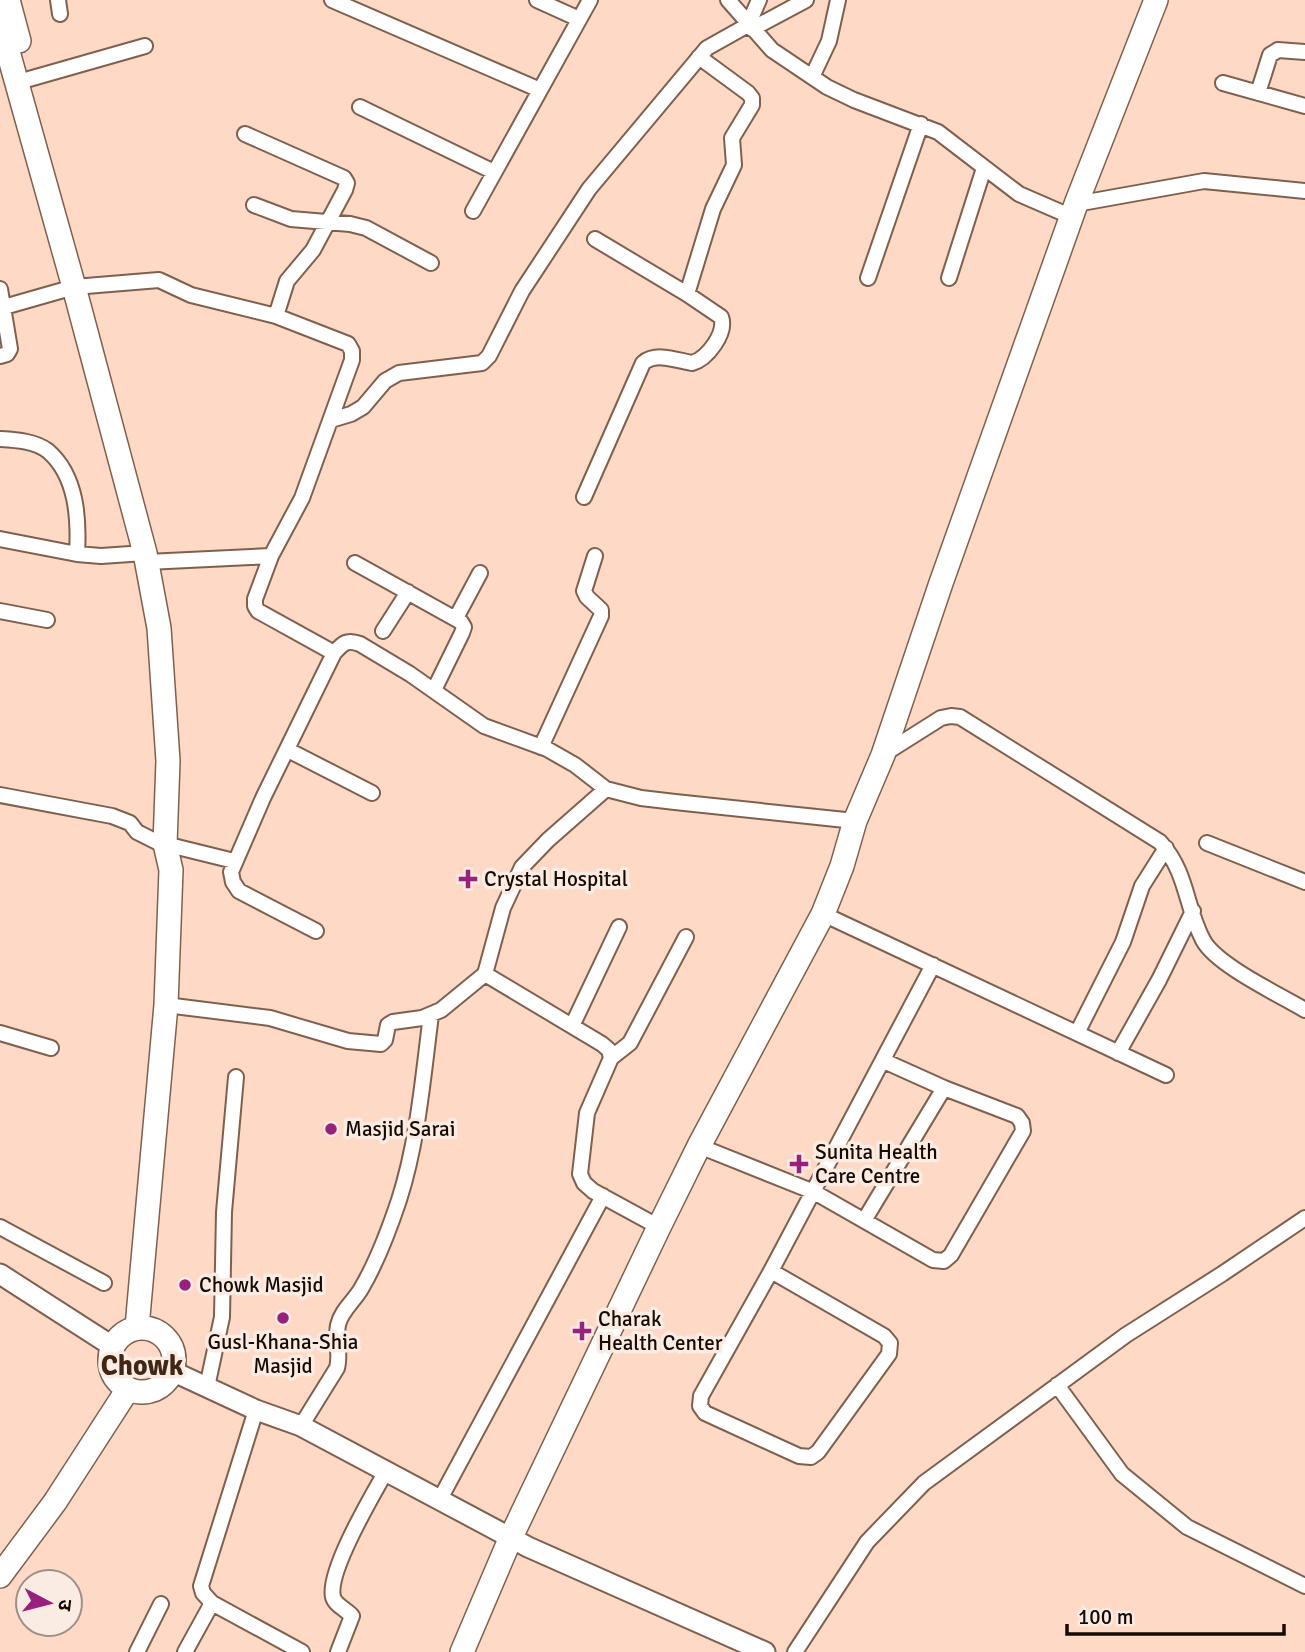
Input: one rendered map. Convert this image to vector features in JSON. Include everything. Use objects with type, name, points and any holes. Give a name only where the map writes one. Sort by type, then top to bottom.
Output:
[{"type":"main road","points":[[8,0],[17,76]]},
{"type":"main road","points":[[462,1652],[511,1537],[659,1227],[699,1146],[823,914],[842,866],[855,821],[883,755],[941,583],[1074,210],[1156,0]]},
{"type":"main road","points":[[0,23],[81,287],[151,558],[174,631],[182,725],[172,845],[166,1005],[137,1327]]},
{"type":"main road","points":[[137,1327],[159,1332],[167,1339],[172,1349],[172,1371],[158,1388],[143,1392],[128,1389],[121,1385],[111,1371],[112,1346],[127,1331],[137,1327]]},
{"type":"main road","points":[[0,1576],[55,1502],[128,1389]]},
{"type":"street","points":[[332,0],[540,90]]},
{"type":"street","points":[[537,0],[579,19]]},
{"type":"street","points":[[473,211],[590,0]]},
{"type":"street","points":[[728,0],[780,57],[853,100],[921,124],[948,138],[1019,194],[1074,210],[1204,181],[1305,191]]},
{"type":"street","points":[[750,27],[760,0]]},
{"type":"street","points":[[331,419],[351,414],[363,407],[385,381],[400,373],[482,363],[489,356],[522,291],[589,189],[699,57],[719,40],[806,0]]},
{"type":"street","points":[[812,77],[830,41],[838,0]]},
{"type":"street","points":[[17,76],[145,46]]},
{"type":"street","points":[[1258,93],[1270,55],[1278,50],[1305,52]]},
{"type":"street","points":[[687,294],[713,209],[734,165],[732,138],[752,105],[752,98],[748,93],[699,57]]},
{"type":"street","points":[[1223,83],[1305,106]]},
{"type":"street","points":[[360,107],[494,172]]},
{"type":"street","points":[[868,278],[921,124]]},
{"type":"street","points":[[246,134],[344,178],[347,183],[313,250],[287,281],[276,316]]},
{"type":"street","points":[[949,278],[984,168]]},
{"type":"street","points":[[254,205],[291,219],[350,223],[366,228],[431,263]]},
{"type":"street","points":[[584,497],[643,363],[649,358],[658,357],[697,362],[722,331],[723,323],[721,317],[687,294],[595,239]]},
{"type":"street","points":[[4,307],[81,287],[159,280],[191,295],[276,316],[348,344],[352,351],[352,360],[331,419],[302,498],[271,555],[255,599],[258,611],[334,653]]},
{"type":"street","points":[[0,289],[10,349],[7,354],[0,356]]},
{"type":"street","points":[[0,439],[23,441],[47,450],[64,472],[73,492],[78,519],[77,554]]},
{"type":"street","points":[[0,539],[101,556],[151,558],[271,555]]},
{"type":"street","points":[[541,747],[601,616],[601,610],[584,591],[595,556]]},
{"type":"street","points":[[355,563],[456,618],[464,627],[434,690]]},
{"type":"street","points":[[456,618],[480,573]]},
{"type":"street","points":[[383,631],[408,592]]},
{"type":"street","points":[[0,611],[47,620]]},
{"type":"street","points":[[316,931],[239,891],[231,872],[334,653],[343,643],[351,641],[434,690],[484,726],[541,747],[575,765],[606,789],[641,798],[855,821]]},
{"type":"street","points":[[883,755],[941,718],[960,717],[1154,837],[1166,848],[1181,874],[1204,941],[1209,947],[1241,973],[1305,1010]]},
{"type":"street","points":[[288,750],[372,793]]},
{"type":"street","points":[[166,1005],[270,1018],[348,1041],[381,1044],[385,1040],[388,1026],[393,1022],[431,1015],[441,1010],[485,974],[503,908],[522,867],[606,789]]},
{"type":"street","points":[[0,795],[112,816],[130,823],[146,838],[234,861]]},
{"type":"street","points":[[1207,843],[1305,881]]},
{"type":"street","points":[[1077,1033],[1123,942],[1142,886],[1166,848]]},
{"type":"street","points":[[1118,1053],[1193,911]]},
{"type":"street","points":[[823,914],[1166,1075]]},
{"type":"street","points":[[572,1026],[619,927]]},
{"type":"street","points":[[659,1227],[603,1196],[584,1183],[580,1174],[587,1112],[611,1058],[629,1043],[685,937]]},
{"type":"street","points":[[771,1271],[884,1336],[890,1343],[889,1354],[818,1452],[811,1457],[799,1456],[705,1413],[700,1406],[701,1396],[814,1192],[933,965]]},
{"type":"street","points":[[485,974],[603,1044],[609,1050],[611,1058]]},
{"type":"street","points":[[301,1426],[337,1368],[340,1357],[338,1326],[371,1270],[399,1199],[418,1118],[431,1015]]},
{"type":"street","points":[[0,1033],[51,1048]]},
{"type":"street","points":[[699,1146],[814,1192],[933,1260],[944,1261],[951,1255],[1023,1131],[1022,1123],[1017,1116],[884,1061]]},
{"type":"street","points":[[207,1387],[222,1317],[224,1212],[236,1077]]},
{"type":"street","points":[[865,1219],[944,1088]]},
{"type":"street","points":[[440,1499],[603,1196]]},
{"type":"street","points":[[796,1652],[867,1542],[924,1483],[1126,1335],[1222,1275],[1305,1218]]},
{"type":"street","points":[[0,1227],[104,1283]]},
{"type":"street","points":[[0,1274],[112,1346]]},
{"type":"street","points":[[172,1371],[256,1410],[301,1426],[385,1473],[511,1537],[765,1652]]},
{"type":"street","points":[[1057,1385],[1122,1474],[1170,1516],[1305,1586]]},
{"type":"street","points":[[256,1410],[203,1573],[202,1593],[212,1603],[302,1652]]},
{"type":"street","points":[[338,1652],[352,1616],[335,1602],[332,1596],[338,1570],[351,1535],[385,1473]]},
{"type":"street","points":[[185,1652],[212,1603]]},
{"type":"street","points":[[137,1652],[161,1604]]},
{"type":"place","name":"Crystal Hospital","points":[[468,879]]},
{"type":"place","name":"Masjid Sarai","points":[[331,1129]]},
{"type":"place","name":"Sunita Health Care Centre","points":[[799,1164]]},
{"type":"place","name":"Chowk Masjid","points":[[185,1285]]},
{"type":"place","name":"Gusl-Khana-Shia Masjid","points":[[283,1318]]},
{"type":"place","name":"Charak Health Center","points":[[582,1331]]},
{"type":"district","name":"Chowk","points":[[142,1366]]}]
